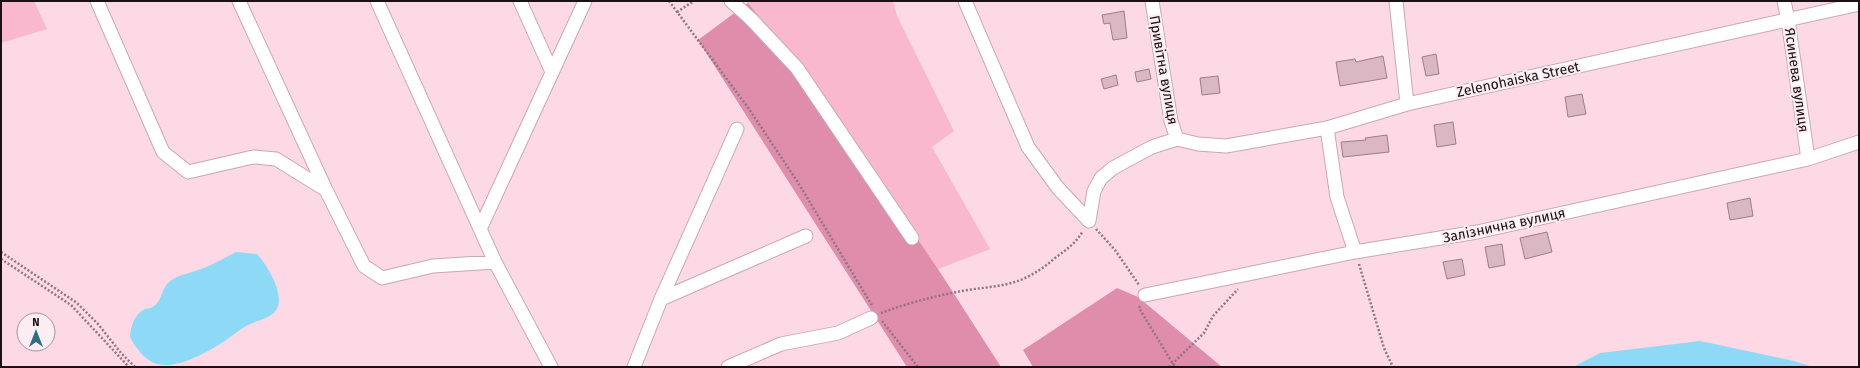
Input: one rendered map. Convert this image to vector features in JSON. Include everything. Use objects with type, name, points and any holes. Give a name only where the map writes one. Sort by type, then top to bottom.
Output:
[{"type":"street","points":[[97,1],[163,152],[188,172],[253,157],[276,159],[326,190]]},
{"type":"street","points":[[239,1],[326,190],[364,266],[382,278],[433,266],[495,262]]},
{"type":"street","points":[[377,1],[495,262],[551,367]]},
{"type":"street","points":[[520,1],[552,72]]},
{"type":"street","points":[[480,229],[584,1]]},
{"type":"street","points":[[731,1],[751,18],[797,68],[912,238]]},
{"type":"street","points":[[965,1],[1028,147],[1058,188],[1089,221]]},
{"type":"street","name":"Привітна вулиця","points":[[1152,1],[1171,121],[1177,140]]},
{"type":"street","points":[[1396,1],[1407,104]]},
{"type":"street","name":"Ясинева вулиця","points":[[1784,1],[1808,159]]},
{"type":"street","name":"Zelenohaiska Street","points":[[1177,140],[1198,144],[1226,146],[1327,128],[1407,104],[1859,4]]},
{"type":"street","points":[[1327,128],[1336,197],[1355,252]]},
{"type":"street","points":[[634,367],[661,299],[737,129]]},
{"type":"street","points":[[1089,221],[1094,191],[1101,178],[1113,168],[1152,147],[1177,140]]},
{"type":"street","name":"Залізнична вулиця","points":[[1145,296],[1355,252],[1477,232],[1808,159],[1859,142]]},
{"type":"street","points":[[661,299],[806,236]]},
{"type":"street","points":[[728,367],[781,344],[838,333],[874,316]]},
{"type":"path","points":[[670,1],[749,109],[797,181],[874,316],[918,367]]},
{"type":"path","points":[[677,12],[694,1]]},
{"type":"path","points":[[874,316],[928,298],[1004,284],[1024,278],[1043,268],[1078,239],[1089,221],[1116,250],[1145,296],[1139,308],[1173,364],[1177,367]]},
{"type":"path","points":[[1,252],[77,303],[98,324],[121,353],[136,367]]},
{"type":"path","points":[[1355,252],[1384,348],[1393,367]]},
{"type":"path","points":[[1,259],[71,305],[129,367]]},
{"type":"path","points":[[1169,367],[1204,333],[1213,316],[1253,274]]},
{"type":"shaded area","points":[[1,1],[34,1],[47,29],[1,43]]},
{"type":"shaded area","points":[[746,1],[893,1],[897,16],[954,131],[932,147],[990,249],[938,269],[810,81]]},
{"type":"shaded area","points":[[748,3],[810,81],[938,269],[1001,367],[907,367],[698,40]]},
{"type":"shaded area","points":[[1117,288],[1138,297],[1222,367],[1033,367],[1023,350]]},
{"type":"water","points":[[236,252],[257,254],[265,265],[273,278],[278,293],[279,300],[276,310],[270,316],[241,329],[214,348],[186,361],[171,365],[164,365],[148,360],[136,347],[130,337],[132,325],[138,314],[145,309],[153,307],[157,303],[166,285],[173,279],[210,265]]},
{"type":"water","points":[[1700,341],[1794,361],[1813,367],[1573,367],[1600,353]]},
{"type":"building","points":[[1124,11],[1127,38],[1113,40],[1110,23],[1104,24],[1102,15]]},
{"type":"building","points":[[1436,54],[1439,74],[1426,76],[1422,57]]},
{"type":"building","points":[[1383,56],[1387,78],[1340,86],[1336,62],[1355,59],[1356,62]]},
{"type":"building","points":[[1149,69],[1151,79],[1137,82],[1135,72]]},
{"type":"building","points":[[1116,75],[1118,85],[1104,89],[1101,79]]},
{"type":"building","points":[[1218,76],[1220,93],[1202,95],[1200,78]]},
{"type":"building","points":[[1582,94],[1586,114],[1568,117],[1565,97]]},
{"type":"building","points":[[1453,122],[1456,144],[1437,147],[1434,125]]},
{"type":"building","points":[[1387,135],[1389,152],[1343,157],[1341,142],[1366,140],[1365,138]]},
{"type":"building","points":[[1750,198],[1753,216],[1730,220],[1727,203]]},
{"type":"building","points":[[1547,232],[1552,252],[1525,259],[1520,238]]},
{"type":"building","points":[[1502,244],[1505,265],[1489,268],[1485,247]]},
{"type":"building","points":[[1462,259],[1465,275],[1447,279],[1443,262]]}]
